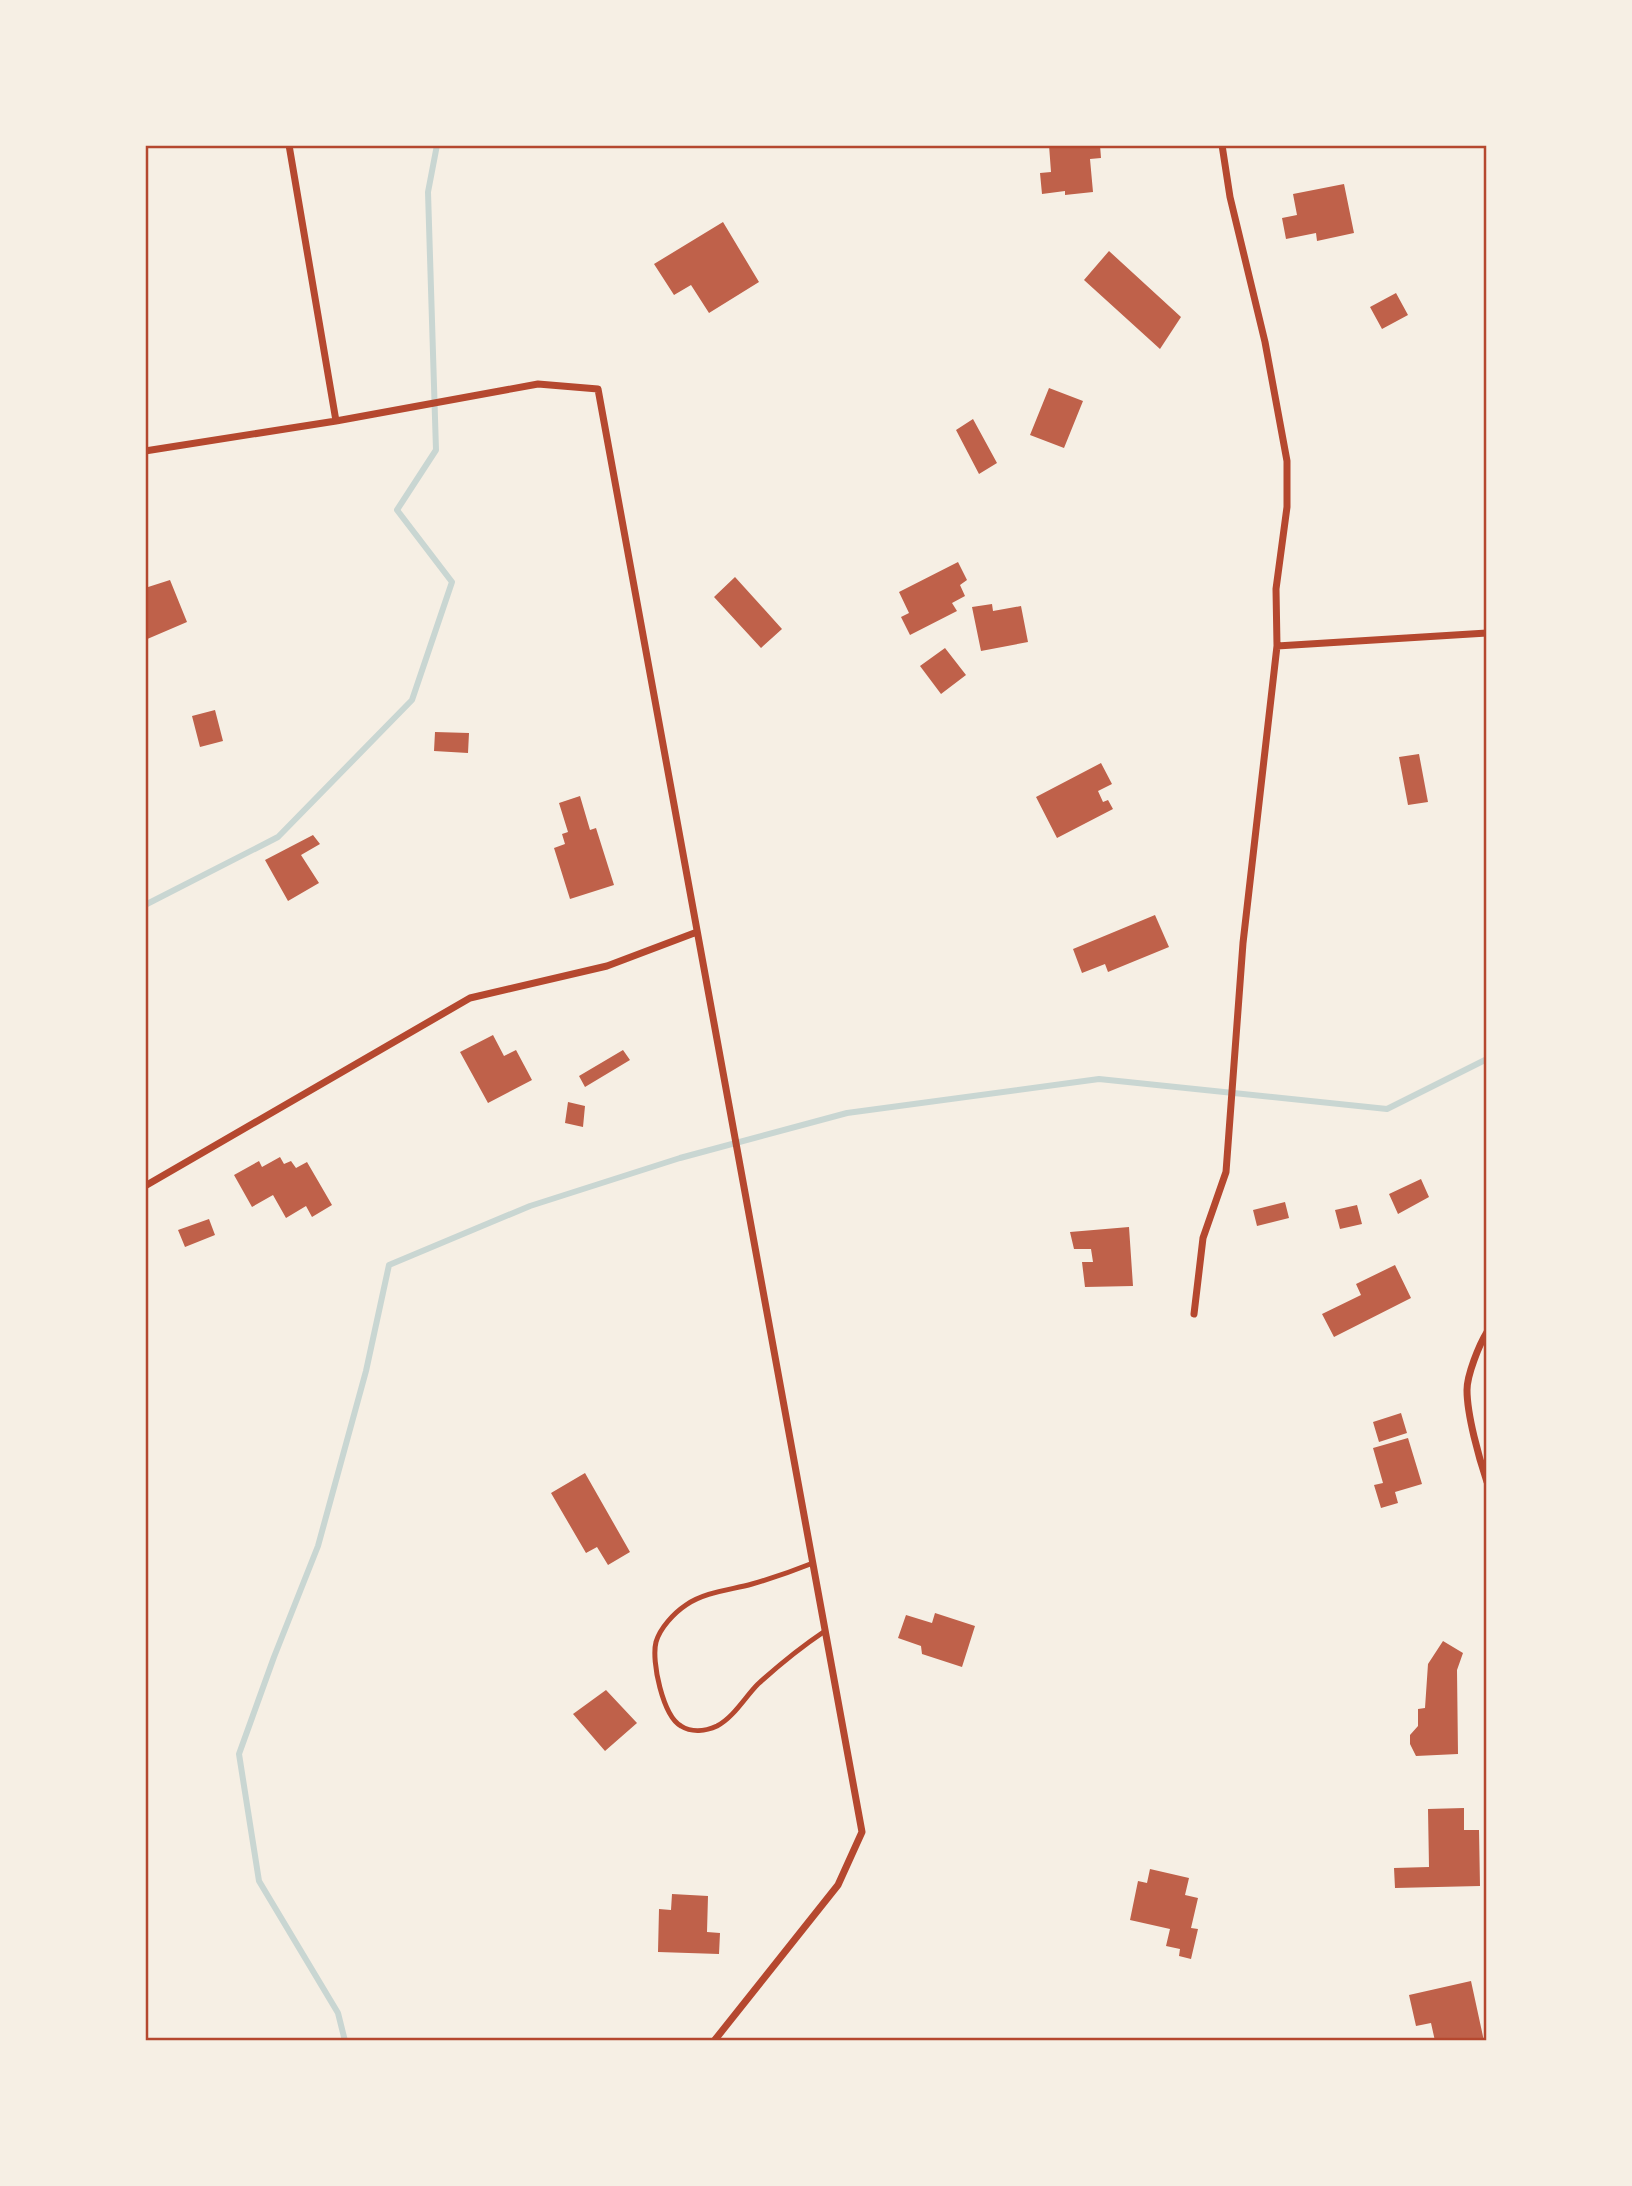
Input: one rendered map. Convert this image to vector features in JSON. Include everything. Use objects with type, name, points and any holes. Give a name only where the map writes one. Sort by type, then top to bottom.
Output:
[{"type":"street","points":[[289,145],[336,421]]},
{"type":"street","points":[[1194,1314],[1203,1238],[1226,1172],[1243,943],[1277,646],[1276,589],[1287,507],[1287,461],[1265,342],[1230,197],[1222,145]]},
{"type":"street","points":[[145,451],[336,421],[538,384],[598,389],[862,1832],[838,1885],[714,2041]]},
{"type":"street","points":[[1277,646],[1487,633]]},
{"type":"street","points":[[145,1186],[470,998],[607,966],[697,932]]},
{"type":"street","points":[[1487,1332],[1467,1388],[1477,1453],[1487,1482]]},
{"type":"lane","points":[[813,1563],[753,1584],[705,1596],[685,1605],[662,1628],[656,1644],[656,1667],[665,1704],[679,1726],[698,1731],[717,1726],[785,1662],[825,1631]]},
{"type":"building","points":[[1049,145],[1100,145],[1101,158],[1090,159],[1093,192],[1042,194],[1040,173],[1051,172]]},
{"type":"building","points":[[1344,184],[1354,233],[1317,241],[1316,233],[1286,239],[1282,218],[1297,215],[1293,194]]},
{"type":"building","points":[[723,222],[759,282],[709,313],[691,285],[674,295],[654,264]]},
{"type":"building","points":[[1109,251],[1181,317],[1160,349],[1084,280]]},
{"type":"building","points":[[1396,293],[1408,315],[1382,329],[1370,307]]},
{"type":"building","points":[[1049,388],[1083,401],[1064,448],[1030,435]]},
{"type":"building","points":[[973,419],[997,463],[979,474],[956,430]]},
{"type":"building","points":[[958,562],[967,580],[960,585],[965,596],[952,603],[957,611],[910,635],[901,617],[909,613],[899,592]]},
{"type":"building","points":[[735,577],[782,629],[761,648],[714,597]]},
{"type":"building","points":[[170,580],[187,622],[145,640],[145,588]]},
{"type":"building","points":[[992,604],[993,611],[1021,606],[1028,642],[981,651],[972,607]]},
{"type":"building","points":[[945,648],[966,675],[941,694],[920,666]]},
{"type":"building","points":[[215,710],[223,741],[200,747],[192,716]]},
{"type":"building","points":[[435,732],[469,733],[468,753],[434,751]]},
{"type":"building","points":[[1419,754],[1428,802],[1408,805],[1399,757]]},
{"type":"building","points":[[1101,763],[1112,784],[1098,791],[1103,802],[1108,800],[1113,809],[1057,838],[1036,797]]},
{"type":"building","points":[[580,796],[590,830],[596,828],[614,885],[570,899],[554,848],[565,844],[562,834],[568,832],[559,803]]},
{"type":"building","points":[[313,835],[320,844],[301,855],[319,883],[288,901],[265,860]]},
{"type":"building","points":[[1155,915],[1169,947],[1108,972],[1105,964],[1082,973],[1073,949]]},
{"type":"building","points":[[493,1035],[504,1056],[516,1050],[532,1080],[488,1103],[460,1052]]},
{"type":"building","points":[[623,1050],[630,1060],[585,1087],[579,1076]]},
{"type":"building","points":[[568,1102],[585,1106],[583,1127],[565,1123]]},
{"type":"building","points":[[280,1157],[284,1164],[291,1161],[296,1168],[307,1162],[332,1205],[312,1217],[306,1206],[286,1218],[273,1195],[252,1207],[234,1175],[259,1161],[262,1167]]},
{"type":"building","points":[[1421,1179],[1429,1197],[1398,1214],[1389,1194]]},
{"type":"building","points":[[1285,1202],[1289,1218],[1257,1226],[1253,1210]]},
{"type":"building","points":[[1357,1205],[1362,1224],[1340,1229],[1335,1210]]},
{"type":"building","points":[[209,1219],[215,1235],[185,1247],[178,1230]]},
{"type":"building","points":[[1129,1227],[1133,1286],[1085,1287],[1082,1262],[1093,1262],[1091,1249],[1074,1249],[1070,1232]]},
{"type":"building","points":[[1395,1265],[1411,1298],[1334,1337],[1322,1314],[1361,1295],[1356,1284]]},
{"type":"building","points":[[1401,1413],[1407,1433],[1379,1442],[1373,1422]]},
{"type":"building","points":[[1408,1438],[1422,1484],[1395,1492],[1398,1503],[1381,1508],[1374,1485],[1383,1483],[1373,1448]]},
{"type":"building","points":[[585,1473],[630,1552],[608,1565],[597,1547],[586,1553],[551,1493]]},
{"type":"building","points":[[935,1613],[975,1626],[962,1667],[922,1654],[921,1646],[898,1638],[906,1615],[932,1623]]},
{"type":"building","points":[[1443,1641],[1463,1653],[1457,1670],[1458,1754],[1416,1756],[1410,1744],[1410,1735],[1418,1726],[1418,1709],[1425,1708],[1428,1664]]},
{"type":"building","points":[[606,1690],[637,1723],[605,1751],[573,1714]]},
{"type":"building","points":[[1464,1808],[1464,1830],[1479,1830],[1480,1886],[1395,1888],[1394,1868],[1429,1867],[1428,1809]]},
{"type":"building","points":[[1150,1869],[1189,1878],[1185,1895],[1198,1898],[1191,1928],[1198,1929],[1191,1959],[1179,1956],[1180,1949],[1166,1946],[1170,1929],[1130,1920],[1138,1881],[1147,1883]]},
{"type":"building","points":[[672,1894],[708,1896],[707,1932],[720,1933],[719,1954],[658,1952],[659,1909],[671,1910]]},
{"type":"building","points":[[1471,1981],[1484,2041],[1435,2041],[1431,2023],[1416,2026],[1409,1995]]},
{"type":"waterway","points":[[145,905],[278,837],[412,700],[452,582],[397,510],[436,450],[428,192],[437,145]]},
{"type":"waterway","points":[[345,2041],[338,2013],[259,1881],[239,1754],[318,1546],[366,1371],[389,1265],[530,1206],[680,1158],[847,1113],[1099,1079],[1387,1109],[1487,1059]]}]
